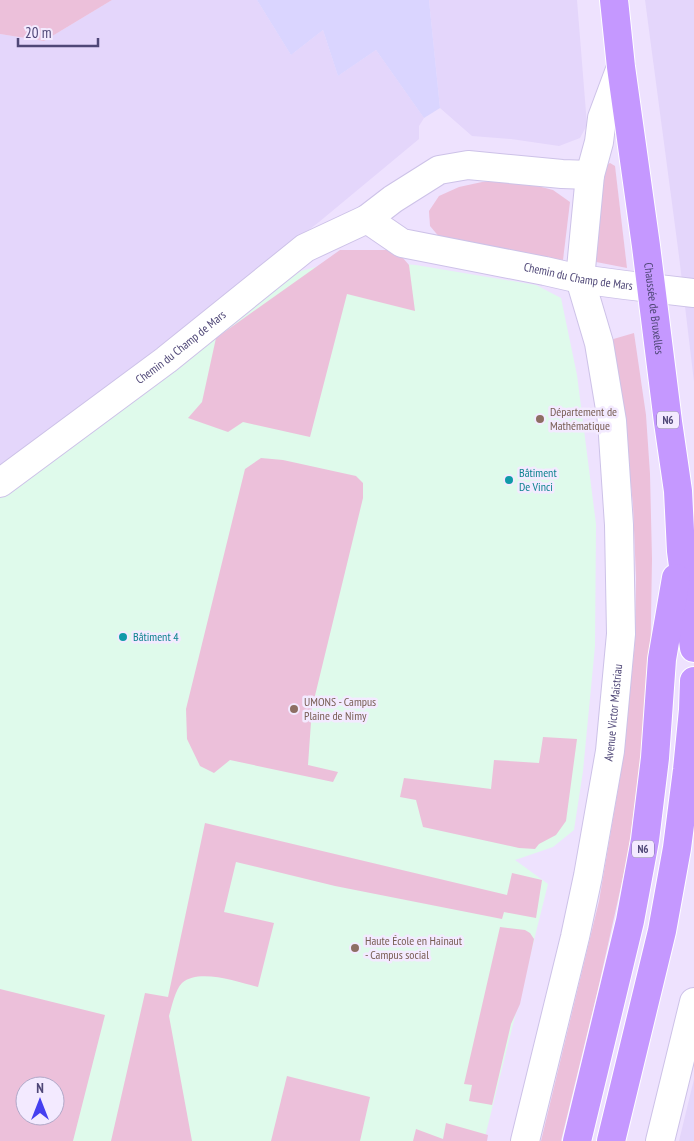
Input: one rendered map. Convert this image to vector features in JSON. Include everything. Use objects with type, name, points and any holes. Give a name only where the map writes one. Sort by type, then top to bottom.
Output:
[{"type":"main road","name":"Chaussée de Bruxelles","points":[[614,0],[621,67],[678,491],[681,551]]},
{"type":"main road","name":"N6","points":[[681,551],[694,648]]},
{"type":"main road","name":"N6","points":[[577,1141],[630,921],[645,840],[655,758],[662,659],[681,551]]},
{"type":"main road","points":[[611,1141],[662,931],[685,850],[687,770],[694,681]]},
{"type":"street","name":"Chaussée de Bruxelles","points":[[580,279],[590,176],[599,142],[602,118],[621,67]]},
{"type":"street","name":"Chemin du Champ de Mars","points":[[0,483],[166,360],[305,248],[367,219],[393,198],[439,170],[468,165],[590,176]]},
{"type":"street","name":"Chemin du Champ de Mars","points":[[367,219],[402,243],[580,279],[694,293]]},
{"type":"street","name":"Avenue Victor Maistriau","points":[[526,1141],[588,876],[610,751],[620,634],[619,525],[612,421],[599,343],[580,279]]},
{"type":"street","points":[[660,1141],[694,1002]]},
{"type":"shaded area","points":[[0,0],[112,0],[44,41],[0,34]]},
{"type":"shaded area","points":[[112,0],[257,0],[291,55],[323,30],[338,76],[376,50],[424,118],[419,126],[419,139],[319,222],[151,353],[0,467],[0,34],[44,41]]},
{"type":"shaded area","points":[[257,0],[429,0],[440,108],[424,118],[376,50],[338,76],[323,30],[291,55]]},
{"type":"shaded area","points":[[429,0],[577,0],[587,125],[580,138],[559,146],[472,136],[440,108]]},
{"type":"shaded area","points":[[645,0],[694,0],[694,382],[679,256]]},
{"type":"shaded area","points":[[610,163],[615,166],[627,268],[591,261],[603,167]]},
{"type":"shaded area","points":[[500,180],[526,183],[553,190],[570,202],[563,260],[470,246],[441,239],[430,226],[429,211],[439,196],[459,187]]},
{"type":"shaded area","points":[[340,250],[396,250],[409,265],[415,311],[347,294],[310,437],[243,422],[228,432],[188,418],[202,402],[216,338]]},
{"type":"shaded area","name":"UMONS - Campus Plaine de Nimy","points":[[345,259],[416,265],[536,285],[561,298],[577,375],[596,524],[595,646],[583,771],[574,830],[553,847],[515,860],[548,884],[484,1141],[0,1141],[0,483],[166,360],[301,271]]},
{"type":"shaded area","points":[[634,333],[646,415],[650,474],[652,559],[650,678],[642,749],[628,855],[561,1141],[541,1141],[599,901],[622,766],[635,643],[636,578],[633,505],[625,431],[610,340]]},
{"type":"shaded area","points":[[261,458],[283,460],[356,476],[363,483],[363,498],[312,708],[308,765],[338,772],[333,782],[230,760],[214,773],[200,766],[187,739],[186,709],[245,469]]},
{"type":"shaded area","points":[[543,737],[577,739],[566,821],[556,835],[539,844],[535,849],[519,848],[423,827],[416,800],[400,797],[404,778],[491,789],[494,760],[539,763]]},
{"type":"shaded area","points":[[205,823],[507,895],[512,873],[542,880],[536,918],[504,912],[502,919],[335,886],[236,862],[224,912],[274,923],[258,987],[208,976],[189,979],[182,983],[176,994],[169,1016],[192,1141],[111,1141],[145,993],[168,997]]},
{"type":"shaded area","points":[[500,927],[525,930],[534,939],[520,1004],[511,1024],[492,1105],[469,1101],[472,1085],[464,1084]]},
{"type":"shaded area","points":[[0,989],[105,1015],[73,1141],[0,1141]]},
{"type":"shaded area","points":[[287,1076],[370,1097],[360,1141],[271,1141]]},
{"type":"shaded area","points":[[694,1079],[694,1141],[679,1141]]},
{"type":"shaded area","points":[[446,1123],[488,1135],[487,1141],[413,1141],[416,1129],[443,1139]]},
{"type":"place","name":"Département de Mathématique","points":[[540,419]]},
{"type":"place","name":"Bâtiment De Vinci","points":[[509,480]]},
{"type":"place","name":"Bâtiment 4","points":[[123,637]]},
{"type":"place","name":"UMONS - Campus Plaine de Nimy","points":[[294,709]]},
{"type":"place","name":"Haute École en Hainaut - Campus social","points":[[355,948]]}]
